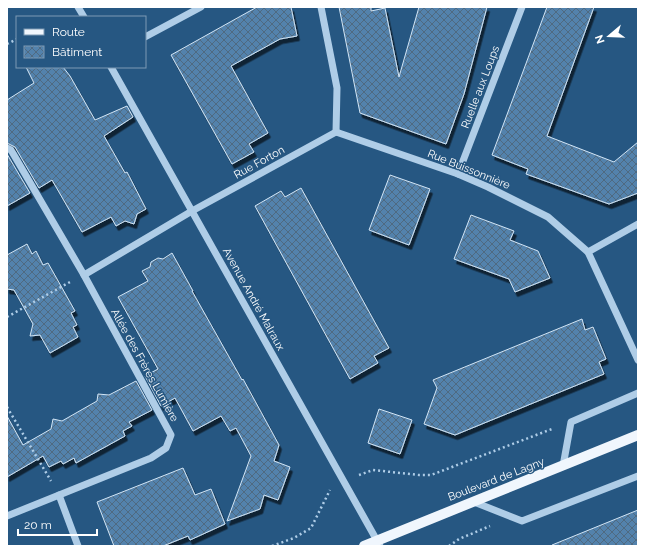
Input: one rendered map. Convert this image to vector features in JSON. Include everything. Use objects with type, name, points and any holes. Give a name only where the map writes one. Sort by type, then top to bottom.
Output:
[{"type":"main road","name":"Boulevard de Lagny","points":[[364,546],[378,543],[474,502],[638,436]]},
{"type":"street","points":[[78,7],[83,16]]},
{"type":"street","points":[[146,36],[200,7]]},
{"type":"street","points":[[321,7],[338,88],[336,132]]},
{"type":"street","name":"Ruelle aux Loups","points":[[458,174],[522,7]]},
{"type":"street","name":"Avenue André Malraux","points":[[112,68],[378,543]]},
{"type":"street","name":"Rue Buissonnière","points":[[336,132],[458,174],[488,187],[548,217],[588,252],[638,360]]},
{"type":"street","name":"Rue Forton","points":[[192,211],[336,132]]},
{"type":"street","name":"Allée des Frères Lumière","points":[[7,148],[11,150],[84,275],[171,435],[166,448],[151,458],[7,516]]},
{"type":"street","points":[[84,275],[192,211]]},
{"type":"street","points":[[588,252],[638,224]]},
{"type":"street","points":[[563,466],[572,422],[638,393]]},
{"type":"street","points":[[474,502],[522,521],[638,476]]},
{"type":"street","points":[[59,495],[78,546]]},
{"type":"path","points":[[7,44],[16,40]]},
{"type":"path","points":[[7,317],[84,275]]},
{"type":"path","points":[[7,407],[59,495]]},
{"type":"path","points":[[272,546],[294,538],[311,528],[330,490],[344,482],[373,470],[431,475],[572,422]]},
{"type":"path","points":[[449,546],[459,539],[513,517]]},
{"type":"building","points":[[257,7],[291,7],[297,36],[280,39],[231,66],[268,133],[249,144],[254,152],[232,164],[171,55]]},
{"type":"building","points":[[339,7],[371,7],[371,11],[385,8],[399,77],[419,7],[487,7],[464,94],[446,144],[360,113]]},
{"type":"building","points":[[547,7],[594,7],[547,136],[614,162],[638,142],[638,193],[609,204],[526,174],[528,169],[492,155]]},
{"type":"building","points":[[26,68],[64,68],[70,76],[95,120],[127,106],[133,117],[104,136],[125,173],[127,172],[146,209],[137,214],[134,224],[125,221],[116,226],[111,217],[82,232],[52,180],[39,188],[15,147],[7,143],[7,100],[34,83]]},
{"type":"building","points":[[7,154],[30,193],[7,206]]},
{"type":"building","points":[[390,175],[430,189],[409,245],[369,230]]},
{"type":"building","points":[[301,188],[389,348],[374,356],[378,363],[350,379],[255,206],[281,191],[285,197]]},
{"type":"building","points":[[471,215],[514,231],[510,240],[538,251],[550,278],[515,292],[509,279],[454,259]]},
{"type":"building","points":[[27,244],[32,254],[36,251],[43,265],[48,263],[75,311],[71,313],[77,325],[73,327],[78,337],[50,353],[40,335],[30,336],[33,324],[14,290],[7,289],[7,255]]},
{"type":"building","points":[[172,253],[279,445],[274,461],[290,467],[278,500],[264,495],[260,509],[227,521],[251,456],[236,428],[230,431],[221,416],[193,431],[175,398],[161,406],[145,376],[158,369],[118,297],[148,281],[142,271],[150,267],[151,262],[158,258],[163,259]]},
{"type":"building","points":[[582,319],[585,330],[593,327],[606,359],[599,362],[604,374],[455,435],[424,424],[437,388],[433,380]]},
{"type":"building","points":[[136,381],[152,410],[129,422],[132,426],[123,431],[125,436],[76,463],[74,458],[63,464],[61,461],[49,467],[43,456],[7,477],[7,416],[23,445],[51,429],[53,419],[62,421],[97,401],[98,394],[109,395]]},
{"type":"building","points":[[379,409],[412,420],[400,454],[368,443]]},
{"type":"building","points":[[183,468],[195,495],[211,489],[225,524],[190,540],[188,536],[163,546],[114,546],[97,502]]},
{"type":"building","points":[[638,510],[638,546],[552,546],[552,545]]}]
